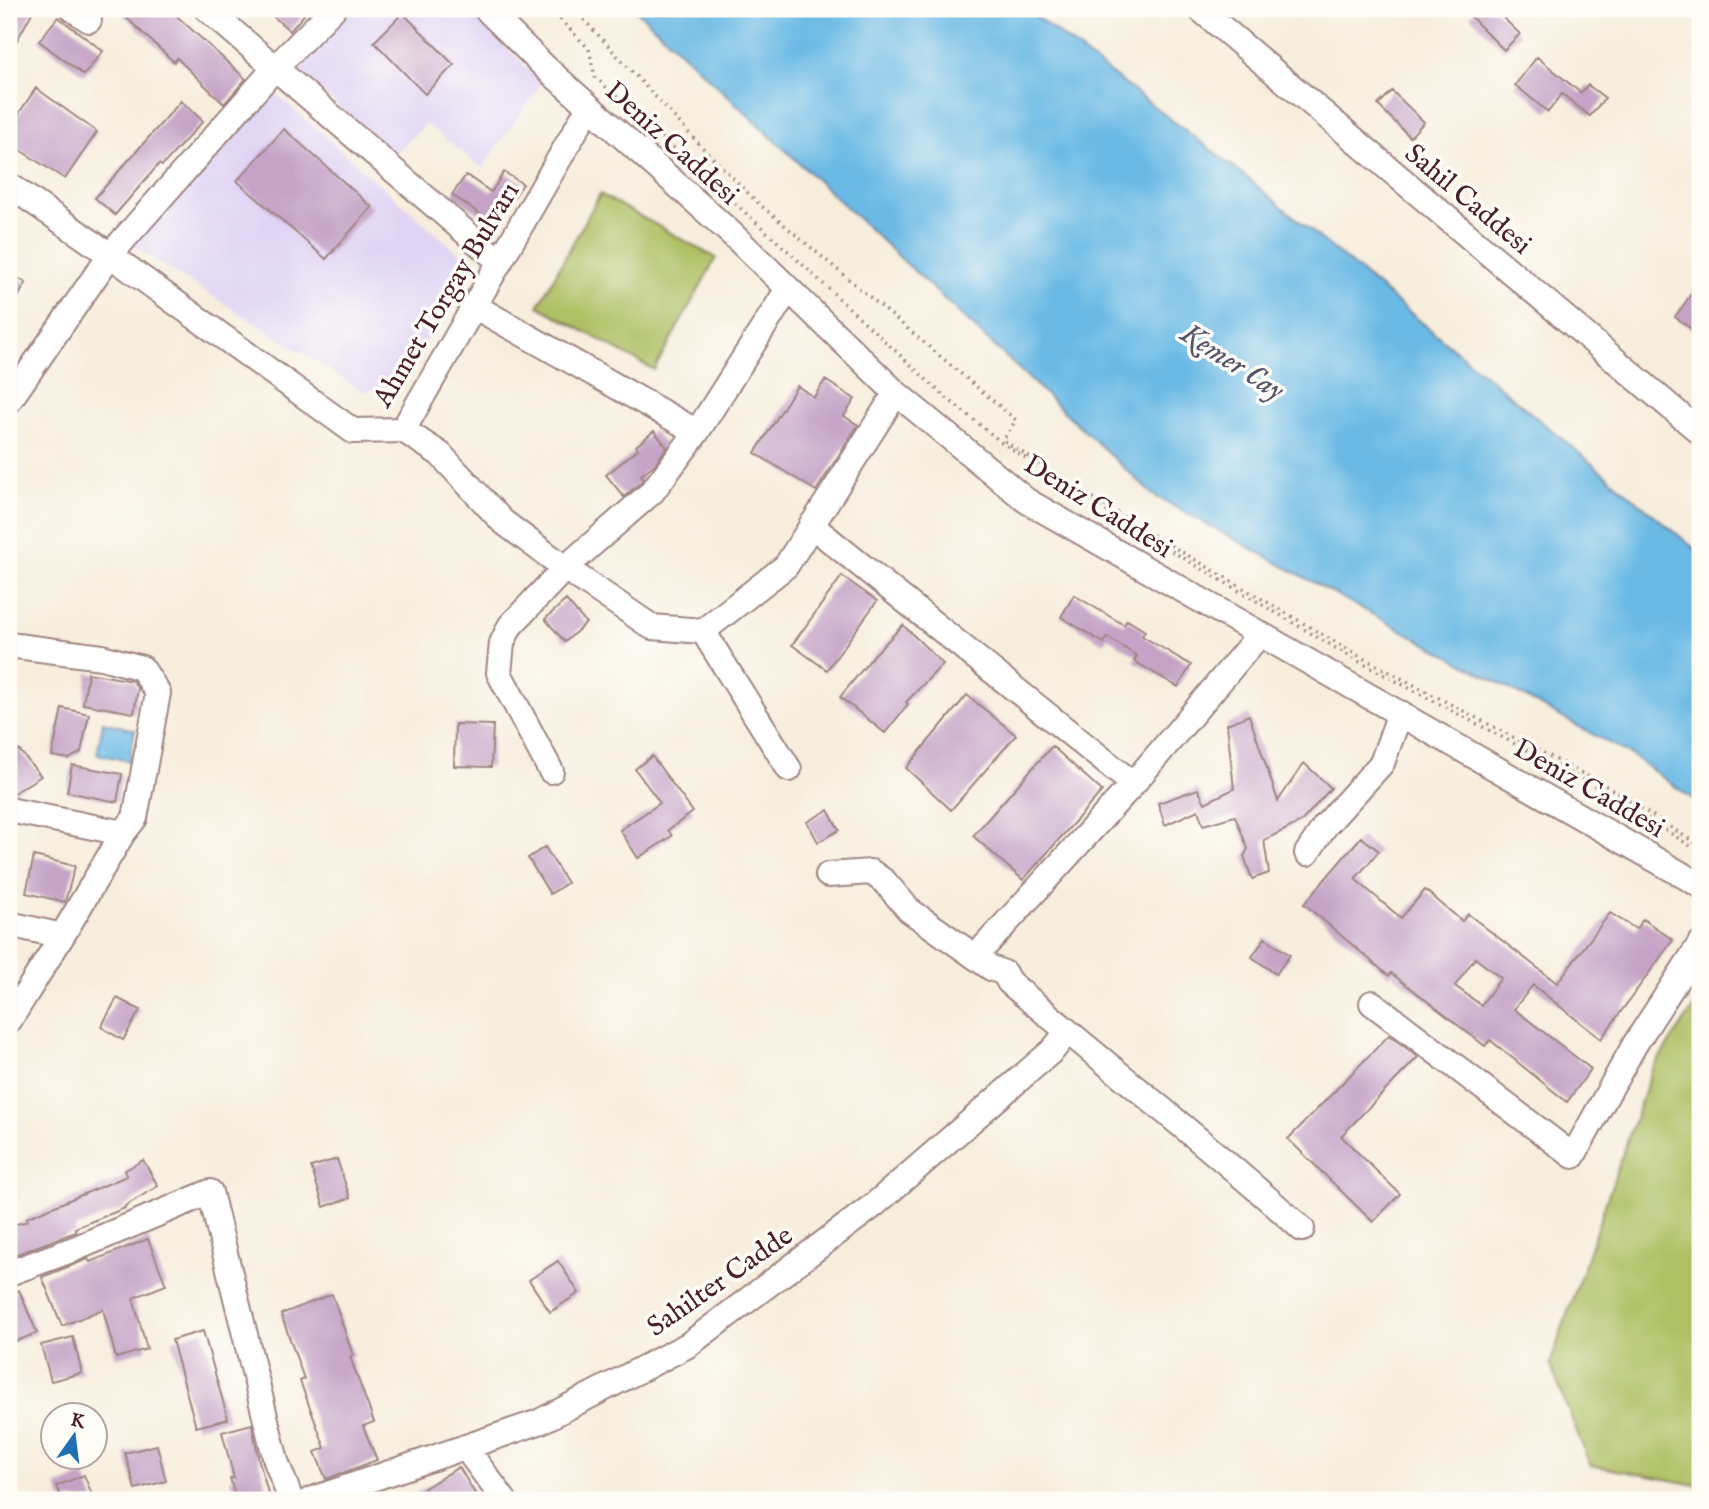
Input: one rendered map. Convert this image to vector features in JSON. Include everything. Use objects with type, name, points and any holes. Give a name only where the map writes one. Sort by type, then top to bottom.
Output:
[{"type":"street","points":[[206,9],[500,262]]},
{"type":"street","points":[[9,401],[110,255],[275,68],[332,9]]},
{"type":"street","name":"Deniz Caddesi","points":[[486,9],[547,69],[733,235],[895,393],[1027,501],[1700,885]]},
{"type":"street","name":"Sahil Caddesi","points":[[1200,9],[1700,432]]},
{"type":"street","name":"Ahmet Torgay Bulvarı","points":[[9,186],[110,255],[352,431],[403,430],[589,107]]},
{"type":"street","points":[[551,771],[499,673],[502,643],[510,626],[565,568],[652,492],[697,432],[789,289]]},
{"type":"street","points":[[474,306],[697,432]]},
{"type":"street","points":[[403,430],[440,454],[502,521],[652,627],[703,631],[786,566],[895,393]]},
{"type":"street","points":[[811,526],[1133,784]]},
{"type":"street","points":[[703,631],[789,769]]},
{"type":"street","points":[[975,957],[1133,784],[1260,634]]},
{"type":"street","points":[[9,645],[102,657],[142,668],[158,693],[135,818],[123,833],[9,1021]]},
{"type":"street","points":[[1307,853],[1325,826],[1382,763],[1400,713]]},
{"type":"street","points":[[9,810],[123,833]]},
{"type":"street","points":[[828,875],[871,872],[885,882],[909,909],[991,968],[1004,973],[1009,982],[1067,1032],[1239,1172],[1302,1229]]},
{"type":"street","points":[[9,924],[62,936]]},
{"type":"street","points":[[1372,1003],[1573,1156],[1635,1044],[1700,944]]},
{"type":"street","name":"Sahilter Cadde","points":[[310,1500],[539,1422],[688,1345],[874,1205],[1053,1050],[1067,1032]]},
{"type":"street","points":[[9,1273],[210,1192],[276,1461],[291,1500]]},
{"type":"street","points":[[465,1447],[504,1500]]},
{"type":"path","points":[[550,9],[589,49],[595,77],[943,395],[1001,442],[1126,524],[1356,660],[1604,791],[1700,852]]},
{"type":"path","points":[[574,9],[700,145],[757,202],[1016,419],[1003,440],[1129,521],[1361,657],[1608,787],[1700,846]]},
{"type":"shaded area","points":[[350,9],[469,9],[542,83],[482,168],[426,124],[395,154],[293,68]]},
{"type":"shaded area","points":[[275,93],[472,265],[398,385],[364,392],[133,246]]},
{"type":"green space","points":[[600,194],[716,258],[654,370],[538,306]]},
{"type":"green space","points":[[1700,998],[1700,1488],[1697,1485],[1590,1465],[1550,1364],[1652,1069]]},
{"type":"water","name":"Kemer Cay","points":[[635,9],[1026,9],[1240,172],[1700,553],[1700,804],[1631,755],[1153,495]]},
{"type":"water","points":[[103,722],[135,730],[129,761],[97,754]]},
{"type":"building","points":[[9,9],[34,9],[9,55]]},
{"type":"building","points":[[117,9],[169,9],[246,79],[224,104],[177,58],[174,62]]},
{"type":"building","points":[[265,9],[309,9],[290,31]]},
{"type":"building","points":[[1477,9],[1494,9],[1520,34],[1504,50],[1470,16]]},
{"type":"building","points":[[403,13],[454,65],[425,94],[374,42]]},
{"type":"building","points":[[58,17],[103,51],[84,75],[39,41]]},
{"type":"building","points":[[1537,57],[1581,93],[1588,85],[1605,98],[1590,116],[1562,94],[1548,112],[1515,85]]},
{"type":"building","points":[[36,88],[97,132],[65,179],[9,143],[9,128]]},
{"type":"building","points":[[1392,91],[1424,122],[1410,137],[1378,105]]},
{"type":"building","points":[[181,101],[203,121],[162,166],[159,164],[115,215],[95,198]]},
{"type":"building","points":[[284,129],[372,207],[326,259],[237,181]]},
{"type":"building","points":[[504,172],[523,184],[495,224],[452,195],[466,175],[491,192]]},
{"type":"building","points":[[9,273],[26,283],[9,313]]},
{"type":"building","points":[[1700,282],[1700,335],[1675,317]]},
{"type":"building","points":[[825,380],[855,399],[844,416],[858,425],[816,491],[755,453],[797,386],[814,397]]},
{"type":"building","points":[[654,431],[667,447],[655,464],[641,475],[644,478],[641,482],[624,497],[606,475],[638,449],[636,446]]},
{"type":"building","points":[[842,576],[877,601],[827,670],[792,645]]},
{"type":"building","points":[[1074,595],[1124,625],[1127,620],[1145,631],[1142,636],[1191,665],[1178,687],[1134,661],[1137,656],[1107,637],[1104,643],[1061,617]]},
{"type":"building","points":[[566,600],[586,623],[565,642],[545,619]]},
{"type":"building","points":[[903,625],[943,664],[906,702],[908,704],[885,733],[840,697]]},
{"type":"building","points":[[88,673],[133,681],[138,689],[134,713],[83,704]]},
{"type":"building","points":[[967,695],[1016,735],[951,810],[906,768]]},
{"type":"building","points":[[62,708],[89,714],[81,752],[69,759],[52,756]]},
{"type":"building","points":[[1249,715],[1278,801],[1304,763],[1331,788],[1301,822],[1264,840],[1269,873],[1252,879],[1244,856],[1248,849],[1235,816],[1203,825],[1198,810],[1165,825],[1158,803],[1198,789],[1205,803],[1234,789],[1227,724]]},
{"type":"building","points":[[455,724],[493,725],[491,767],[454,766]]},
{"type":"building","points":[[1052,746],[1102,791],[1023,880],[973,836]]},
{"type":"building","points":[[19,750],[41,776],[9,796],[9,756]]},
{"type":"building","points":[[652,756],[693,812],[668,830],[672,836],[638,858],[620,830],[660,803],[635,769]]},
{"type":"building","points":[[72,765],[122,774],[117,802],[67,792]]},
{"type":"building","points":[[828,810],[839,830],[818,842],[807,822]]},
{"type":"building","points":[[1361,837],[1379,851],[1355,879],[1401,918],[1425,890],[1462,921],[1468,914],[1557,983],[1610,913],[1636,929],[1643,919],[1673,940],[1601,1039],[1533,985],[1514,1009],[1591,1069],[1567,1102],[1490,1040],[1485,1046],[1391,973],[1389,976],[1304,904]],"holes":[[[1475,958],[1501,978],[1481,1005],[1455,986]]]},
{"type":"building","points":[[545,847],[567,883],[550,894],[528,858]]},
{"type":"building","points":[[34,856],[75,866],[65,902],[26,893]]},
{"type":"building","points":[[1265,938],[1290,955],[1276,974],[1252,957]]},
{"type":"building","points":[[117,998],[140,1010],[123,1040],[101,1027]]},
{"type":"building","points":[[1389,1035],[1418,1057],[1341,1136],[1400,1194],[1373,1222],[1288,1139]]},
{"type":"building","points":[[337,1159],[350,1198],[324,1207],[311,1167]]},
{"type":"building","points":[[143,1160],[158,1186],[125,1208],[75,1228],[76,1232],[9,1257],[9,1226],[28,1221],[26,1218],[127,1176],[124,1171]]},
{"type":"building","points":[[148,1239],[166,1285],[133,1298],[147,1349],[116,1358],[103,1309],[62,1326],[42,1277]]},
{"type":"building","points":[[558,1261],[579,1293],[550,1312],[529,1280]]},
{"type":"building","points":[[19,1290],[37,1333],[9,1344],[9,1294]]},
{"type":"building","points":[[332,1294],[353,1355],[350,1357],[374,1422],[363,1426],[377,1460],[326,1479],[315,1452],[325,1448],[300,1381],[304,1379],[281,1314]]},
{"type":"building","points":[[203,1331],[228,1419],[196,1427],[172,1340]]},
{"type":"building","points":[[73,1337],[82,1373],[51,1381],[41,1345]]},
{"type":"building","points":[[252,1424],[270,1500],[236,1500],[230,1478],[234,1478],[222,1432]]},
{"type":"building","points":[[157,1445],[166,1481],[135,1489],[125,1453]]},
{"type":"building","points":[[459,1467],[479,1500],[405,1500]]},
{"type":"building","points":[[84,1475],[94,1500],[62,1500],[56,1486]]}]
